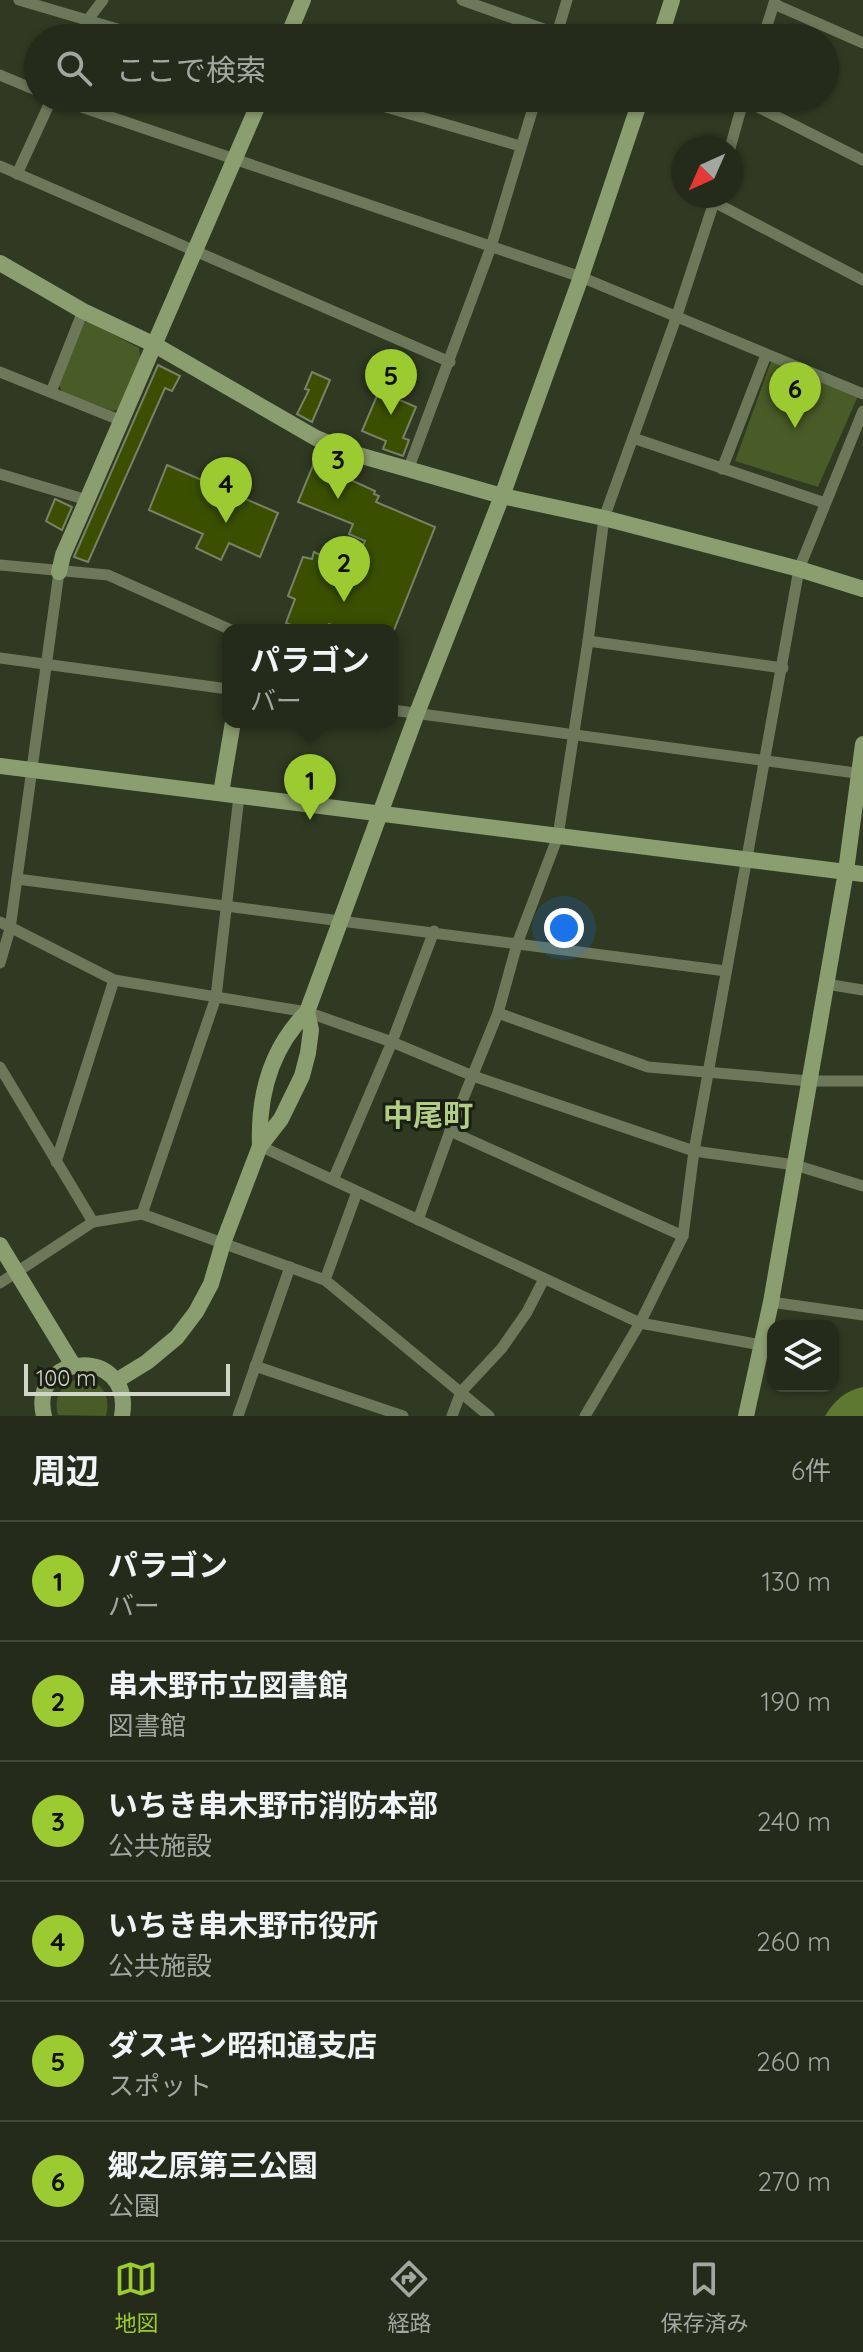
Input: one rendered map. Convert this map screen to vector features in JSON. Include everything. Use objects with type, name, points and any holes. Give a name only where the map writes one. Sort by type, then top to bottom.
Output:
[{"type":"street","points":[[19,0],[98,24]]},
{"type":"street","points":[[86,24],[103,0]]},
{"type":"street","points":[[293,24],[303,0]]},
{"type":"street","points":[[462,0],[526,24]]},
{"type":"street","points":[[562,24],[567,0]]},
{"type":"street","points":[[664,24],[672,0]]},
{"type":"street","points":[[768,24],[775,2],[822,24]]},
{"type":"street","points":[[839,32],[863,43]]},
{"type":"street","points":[[0,75],[24,85]]},
{"type":"street","points":[[17,174],[46,112]]},
{"type":"street","points":[[95,112],[581,277],[863,394]]},
{"type":"street","points":[[0,963],[5,926],[17,879],[63,555],[255,112]]},
{"type":"street","points":[[403,112],[520,146]]},
{"type":"street","points":[[408,470],[491,247],[531,112]]},
{"type":"street","points":[[260,1146],[263,1085],[290,1028],[307,1012],[417,713],[502,496],[636,112]]},
{"type":"street","points":[[733,136],[739,112]]},
{"type":"street","points":[[770,112],[863,160]]},
{"type":"street","points":[[0,166],[450,362]]},
{"type":"street","points":[[418,1220],[498,1013],[517,944],[558,836],[604,518],[712,208]]},
{"type":"street","points":[[731,208],[863,280]]},
{"type":"street","points":[[0,263],[83,311],[155,345],[316,438],[408,470],[502,496],[604,518],[863,589]]},
{"type":"street","points":[[51,392],[83,311]]},
{"type":"street","points":[[722,469],[766,355]]},
{"type":"street","points":[[0,372],[122,421]]},
{"type":"street","points":[[585,1416],[640,1323],[683,1236],[694,1151],[799,569],[863,411]]},
{"type":"street","points":[[633,438],[825,503]]},
{"type":"street","points":[[0,474],[87,500]]},
{"type":"street","points":[[0,565],[108,575],[222,626]]},
{"type":"street","points":[[588,641],[783,668]]},
{"type":"street","points":[[0,658],[222,688]]},
{"type":"street","points":[[398,711],[861,774]]},
{"type":"street","points":[[221,793],[232,728]]},
{"type":"street","points":[[746,1416],[771,1302],[795,1165],[846,871],[863,744]]},
{"type":"street","points":[[0,766],[863,874]]},
{"type":"street","points":[[142,1214],[216,997],[239,796]]},
{"type":"street","points":[[17,879],[726,971]]},
{"type":"street","points":[[5,926],[114,980],[307,1012],[392,1042],[473,1076],[694,1151],[795,1165],[863,1186]]},
{"type":"street","points":[[333,1180],[392,1042],[434,931]]},
{"type":"street","points":[[56,1162],[114,980]]},
{"type":"street","points":[[826,984],[863,990]]},
{"type":"street","points":[[116,1381],[147,1362],[177,1337],[196,1312],[211,1284],[223,1243],[260,1146],[281,1119],[302,1076],[311,1030],[307,1012]]},
{"type":"street","points":[[498,1013],[648,1067],[809,1081],[863,1081]]},
{"type":"street","points":[[0,1067],[93,1222]]},
{"type":"street","points":[[450,1131],[683,1236]]},
{"type":"street","points":[[260,1146],[640,1323],[761,1345]]},
{"type":"street","points":[[325,1280],[357,1192]]},
{"type":"street","points":[[0,1283],[93,1222],[142,1214],[325,1280],[489,1416]]},
{"type":"street","points":[[0,1245],[73,1365]]},
{"type":"street","points":[[238,1416],[290,1267]]},
{"type":"street","points":[[452,1416],[461,1392],[502,1348],[527,1312],[544,1279]]},
{"type":"street","points":[[771,1302],[863,1315]]},
{"type":"street","points":[[44,1416],[44,1394],[50,1381],[60,1371],[73,1365],[92,1365],[110,1374],[116,1381],[122,1393],[122,1416]]},
{"type":"street","points":[[255,1366],[403,1416]]},
{"type":"green space","points":[[88,321],[139,348],[141,359],[119,409],[113,411],[62,392],[59,385],[83,323]]},
{"type":"green space","points":[[772,359],[858,396],[818,487],[735,461]]},
{"type":"green space","points":[[82,1378],[100,1386],[106,1396],[106,1416],[58,1415],[58,1396],[64,1386]]},
{"type":"green space","points":[[863,1387],[863,1416],[825,1416],[841,1397]]},
{"type":"building","points":[[158,365],[180,376],[172,391],[165,388],[88,562],[74,557]]},
{"type":"building","points":[[312,372],[330,380],[312,422],[297,414],[309,390],[305,389]]},
{"type":"building","points":[[379,391],[416,407],[403,438],[409,440],[403,456],[383,449],[386,441],[362,431]]},
{"type":"building","points":[[314,463],[375,491],[374,494],[379,496],[376,502],[435,527],[396,624],[286,623],[295,599],[288,596],[303,557],[312,559],[314,552],[352,570],[365,541],[349,534],[353,524],[298,502]]},
{"type":"building","points":[[167,465],[278,513],[260,557],[229,543],[221,560],[196,548],[203,534],[149,510]]},
{"type":"building","points":[[55,499],[72,507],[62,530],[46,521]]},
{"type":"place","name":"ダスキン昭和通支店","points":[[391,415]]},
{"type":"place","name":"郷之原第三公園","points":[[795,428]]},
{"type":"place","name":"いちき串木野市消防本部","points":[[338,499]]},
{"type":"place","name":"いちき串木野市役所","points":[[226,523]]},
{"type":"place","name":"串木野市立図書館","points":[[344,602]]},
{"type":"place","name":"パラゴン","points":[[310,820]]},
{"type":"district","name":"中尾町","points":[[428,1115]]}]
